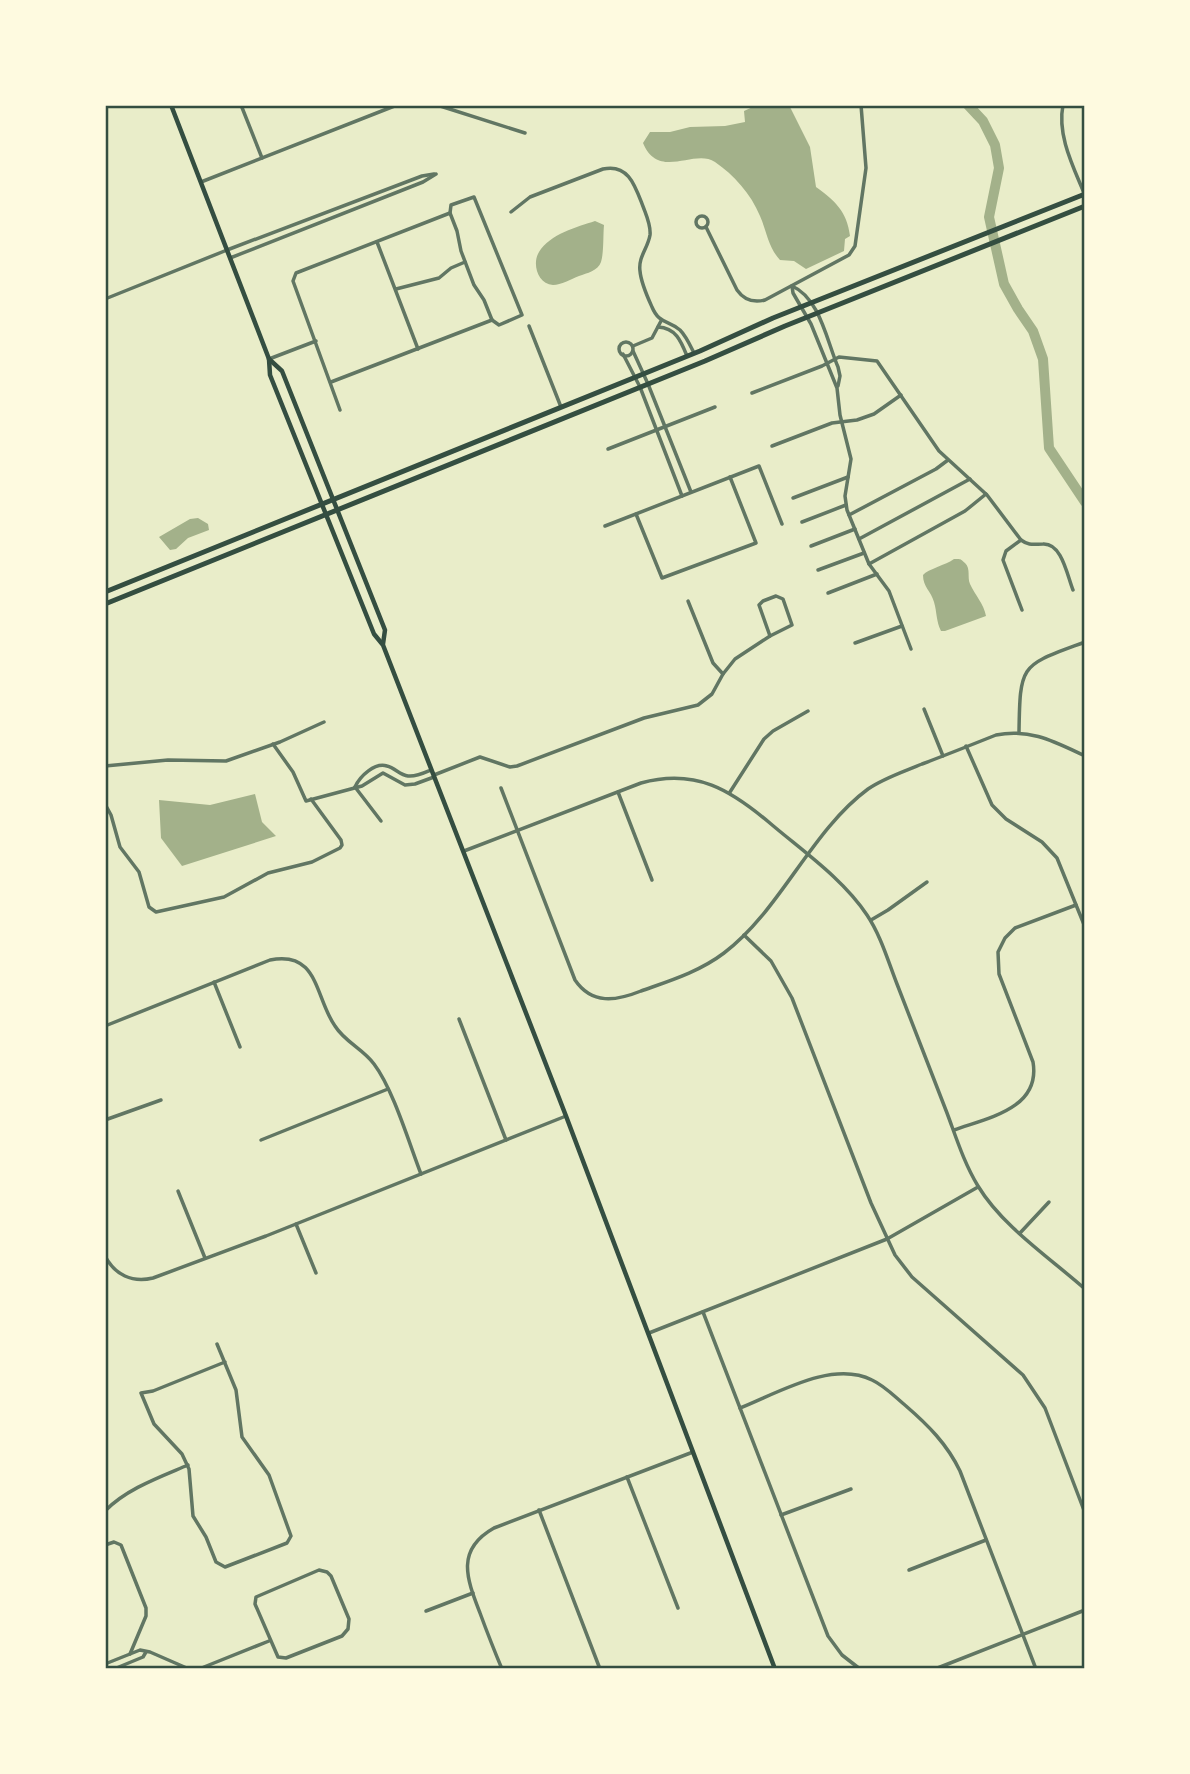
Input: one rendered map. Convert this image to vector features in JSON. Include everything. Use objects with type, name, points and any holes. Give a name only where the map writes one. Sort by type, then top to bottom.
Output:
[{"type":"main road","points":[[171,105],[269,359],[270,375],[374,634],[383,645],[434,774],[775,1669]]},
{"type":"main road","points":[[105,604],[648,384],[970,240],[1085,194]]},
{"type":"main road","points":[[105,592],[691,354],[971,252],[1085,206]]},
{"type":"main road","points":[[269,359],[282,370],[385,630],[383,645]]},
{"type":"street","points":[[241,105],[261,158]]},
{"type":"street","points":[[201,182],[397,105]]},
{"type":"street","points":[[437,105],[525,133]]},
{"type":"street","points":[[706,227],[737,290],[744,298],[752,301],[763,301],[849,255],[854,249],[866,168],[861,105]]},
{"type":"street","points":[[1063,105],[1064,136],[1085,194]]},
{"type":"street","points":[[511,212],[530,197],[603,169],[613,168],[625,173],[634,183],[650,226],[649,240],[641,257],[640,272],[652,308],[661,321],[679,329],[685,335],[691,354]]},
{"type":"street","points":[[105,299],[422,176],[436,174],[423,182],[230,258]]},
{"type":"street","points":[[474,197],[522,315],[499,325],[492,320],[483,297],[474,285],[450,213],[451,205],[474,197]]},
{"type":"street","points":[[340,410],[293,276],[450,213]]},
{"type":"street","points":[[377,242],[418,349]]},
{"type":"street","points":[[396,289],[439,278],[451,268],[465,262]]},
{"type":"street","points":[[792,286],[800,289],[814,308],[831,362],[841,422],[851,459],[846,505],[849,515],[869,564],[887,588],[911,649]]},
{"type":"street","points":[[792,286],[793,293],[840,376],[837,388]]},
{"type":"street","points":[[330,382],[492,320]]},
{"type":"street","points":[[623,354],[628,355],[632,349],[652,338],[661,321]]},
{"type":"street","points":[[529,326],[561,407]]},
{"type":"street","points":[[658,327],[665,327],[678,336],[691,354]]},
{"type":"street","points":[[269,359],[316,341]]},
{"type":"street","points":[[681,496],[640,387],[620,348],[623,343],[628,342],[648,384],[691,492]]},
{"type":"street","points":[[752,393],[843,356],[877,361],[939,451],[986,494],[1021,540],[1030,545],[1047,544],[1056,548],[1073,590]]},
{"type":"street","points":[[772,446],[832,423],[857,420],[874,414],[901,395]]},
{"type":"street","points":[[608,449],[715,407]]},
{"type":"street","points":[[849,515],[948,460]]},
{"type":"street","points":[[605,526],[759,466],[782,524]]},
{"type":"street","points":[[636,514],[662,578],[756,543],[730,477]]},
{"type":"street","points":[[793,498],[848,477]]},
{"type":"street","points":[[859,539],[970,479]]},
{"type":"street","points":[[869,564],[965,511],[986,494]]},
{"type":"street","points":[[803,522],[846,505]]},
{"type":"street","points":[[811,546],[855,529]]},
{"type":"street","points":[[1021,540],[1006,551],[1003,562],[1022,610]]},
{"type":"street","points":[[818,570],[864,553]]},
{"type":"street","points":[[828,593],[877,574]]},
{"type":"street","points":[[273,744],[293,772],[306,801],[362,786],[383,773],[405,785],[480,757],[510,767],[517,766],[644,718],[695,706],[710,696],[723,674],[743,652],[770,636],[789,629],[792,625],[783,599],[779,596],[759,605],[770,636]]},
{"type":"street","points":[[688,601],[713,663],[723,674]]},
{"type":"street","points":[[855,643],[902,626]]},
{"type":"street","points":[[1019,732],[1021,685],[1028,670],[1040,659],[1085,642]]},
{"type":"street","points":[[924,709],[943,756]]},
{"type":"street","points":[[730,792],[764,739],[771,732],[808,711]]},
{"type":"street","points":[[105,766],[168,760],[226,761],[324,722]]},
{"type":"street","points":[[501,788],[573,974],[580,986],[596,997],[610,1000],[624,999],[692,972],[722,955],[744,935],[847,808],[867,790],[891,776],[996,735],[1019,732],[1045,737],[1085,756]]},
{"type":"street","points":[[966,746],[990,803],[1006,819],[1050,849],[1060,865],[1085,927]]},
{"type":"street","points":[[355,787],[359,779],[375,766],[386,765],[412,777],[434,774]]},
{"type":"street","points":[[368,772],[373,778]]},
{"type":"street","points":[[464,851],[646,782],[676,778],[702,782],[730,792],[748,804],[843,886],[870,920],[978,1187],[996,1211],[1085,1289]]},
{"type":"street","points":[[355,787],[381,821]]},
{"type":"street","points":[[618,792],[652,880]]},
{"type":"street","points":[[105,804],[120,847],[139,872],[152,911],[158,912],[224,897],[268,873],[315,861],[340,848],[342,845],[311,799]]},
{"type":"street","points":[[870,920],[927,882]]},
{"type":"street","points":[[954,1130],[1011,1108],[1029,1093],[1034,1078],[1033,1062],[999,974],[998,952],[1005,937],[1015,928],[1076,905]]},
{"type":"street","points":[[744,935],[771,961],[792,998],[871,1203],[895,1255],[912,1277],[1012,1362],[1030,1383],[1048,1416],[1085,1513]]},
{"type":"street","points":[[105,1026],[270,960],[281,958],[295,961],[311,974],[335,1027],[369,1058],[379,1071],[422,1174]]},
{"type":"street","points":[[214,982],[240,1047]]},
{"type":"street","points":[[459,1019],[506,1140]]},
{"type":"street","points":[[261,1140],[388,1089]]},
{"type":"street","points":[[105,1120],[161,1100]]},
{"type":"street","points":[[105,1256],[114,1269],[125,1277],[142,1280],[153,1278],[566,1116]]},
{"type":"street","points":[[649,1333],[887,1239],[978,1187]]},
{"type":"street","points":[[178,1191],[205,1258]]},
{"type":"street","points":[[1020,1233],[1049,1202]]},
{"type":"street","points":[[296,1224],[316,1273]]},
{"type":"street","points":[[703,1312],[828,1636],[842,1655],[860,1669]]},
{"type":"street","points":[[217,1344],[225,1363],[236,1390],[242,1437],[269,1475],[291,1532],[287,1543],[227,1567],[220,1566],[215,1561],[193,1516],[188,1465],[182,1454],[154,1424],[141,1393],[153,1391],[225,1363]]},
{"type":"street","points":[[740,1408],[825,1375],[846,1373],[872,1380],[888,1390],[928,1425],[947,1448],[962,1476],[1036,1669]]},
{"type":"street","points":[[502,1669],[467,1572],[471,1551],[482,1535],[539,1510],[693,1452]]},
{"type":"street","points":[[105,1511],[119,1499],[154,1479],[188,1465]]},
{"type":"street","points":[[627,1476],[678,1608]]},
{"type":"street","points":[[782,1515],[851,1489]]},
{"type":"street","points":[[539,1510],[600,1669]]},
{"type":"street","points":[[909,1570],[986,1540]]},
{"type":"street","points":[[105,1545],[117,1542],[121,1545],[146,1608],[145,1618],[130,1654]]},
{"type":"street","points":[[319,1570],[327,1572],[348,1619],[348,1631],[342,1636],[283,1659],[276,1655],[270,1641],[255,1604],[256,1597],[319,1570]]},
{"type":"street","points":[[426,1611],[473,1593]]},
{"type":"street","points":[[935,1669],[1085,1610]]},
{"type":"street","points":[[199,1669],[270,1641]]},
{"type":"street","points":[[105,1664],[141,1650],[189,1669]]},
{"type":"street","points":[[114,1669],[143,1657],[146,1652]]},
{"type":"shaded area","points":[[757,105],[789,105],[810,147],[816,187],[839,207],[846,220],[850,236],[845,239],[844,251],[806,269],[794,261],[780,260],[770,245],[752,200],[722,167],[707,159],[677,162],[658,160],[643,143],[650,132],[745,122],[744,111]]},
{"type":"shaded area","points":[[595,221],[604,225],[602,258],[597,268],[559,284],[543,281],[537,272],[536,262],[544,246],[564,232]]},
{"type":"shaded area","points":[[198,518],[208,524],[209,530],[188,538],[176,549],[170,550],[159,537],[190,519]]},
{"type":"shaded area","points":[[954,559],[967,565],[970,584],[986,616],[941,631],[934,602],[923,575]]},
{"type":"shaded area","points":[[255,794],[262,822],[276,836],[182,866],[161,838],[159,800],[210,805]]},
{"type":"waterway","points":[[968,105],[983,121],[995,145],[999,168],[989,217],[1004,284],[1033,331],[1043,359],[1049,448],[1085,502]]}]
